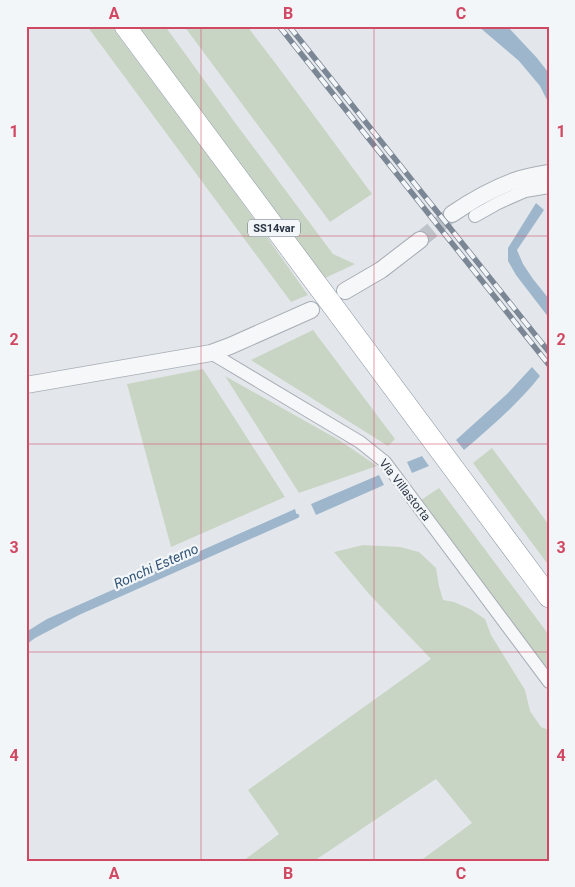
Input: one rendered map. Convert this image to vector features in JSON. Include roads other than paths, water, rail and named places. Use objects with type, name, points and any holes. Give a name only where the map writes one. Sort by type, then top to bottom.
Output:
[{"type":"highway","name":"SS14var","points":[[125,26],[549,597]]},
{"type":"street","points":[[452,214],[501,186],[516,180],[549,173]]},
{"type":"street","points":[[474,216],[525,191],[549,186]]},
{"type":"street","points":[[345,291],[381,270],[420,240]]},
{"type":"street","points":[[26,385],[210,353],[311,310]]},
{"type":"street","name":"Via Villastorta","points":[[210,353],[352,437],[385,462],[549,682]]},
{"type":"water","points":[[478,26],[504,26],[534,58],[549,77],[549,104],[540,86],[519,61]]},
{"type":"water","points":[[536,203],[544,210],[517,250],[523,264],[549,299],[549,318],[516,275],[508,261],[508,248]]},
{"type":"water","points":[[532,367],[540,376],[532,386],[494,424],[464,450],[456,440],[507,394]]},
{"type":"water","points":[[422,456],[429,466],[412,473],[407,462]]},
{"type":"water","points":[[379,475],[384,485],[316,515],[311,504]]},
{"type":"water","points":[[295,509],[297,516],[78,613],[26,642],[26,632],[47,619]]},
{"type":"waterway","points":[[504,26],[549,77]]},
{"type":"waterway","name":"Ronchi Esterno","points":[[26,642],[78,613],[297,516]]},
{"type":"tunnel","points":[[420,240],[452,214]]},
{"type":"railway","points":[[279,26],[549,365]]},
{"type":"railway","points":[[289,26],[549,352]]}]
